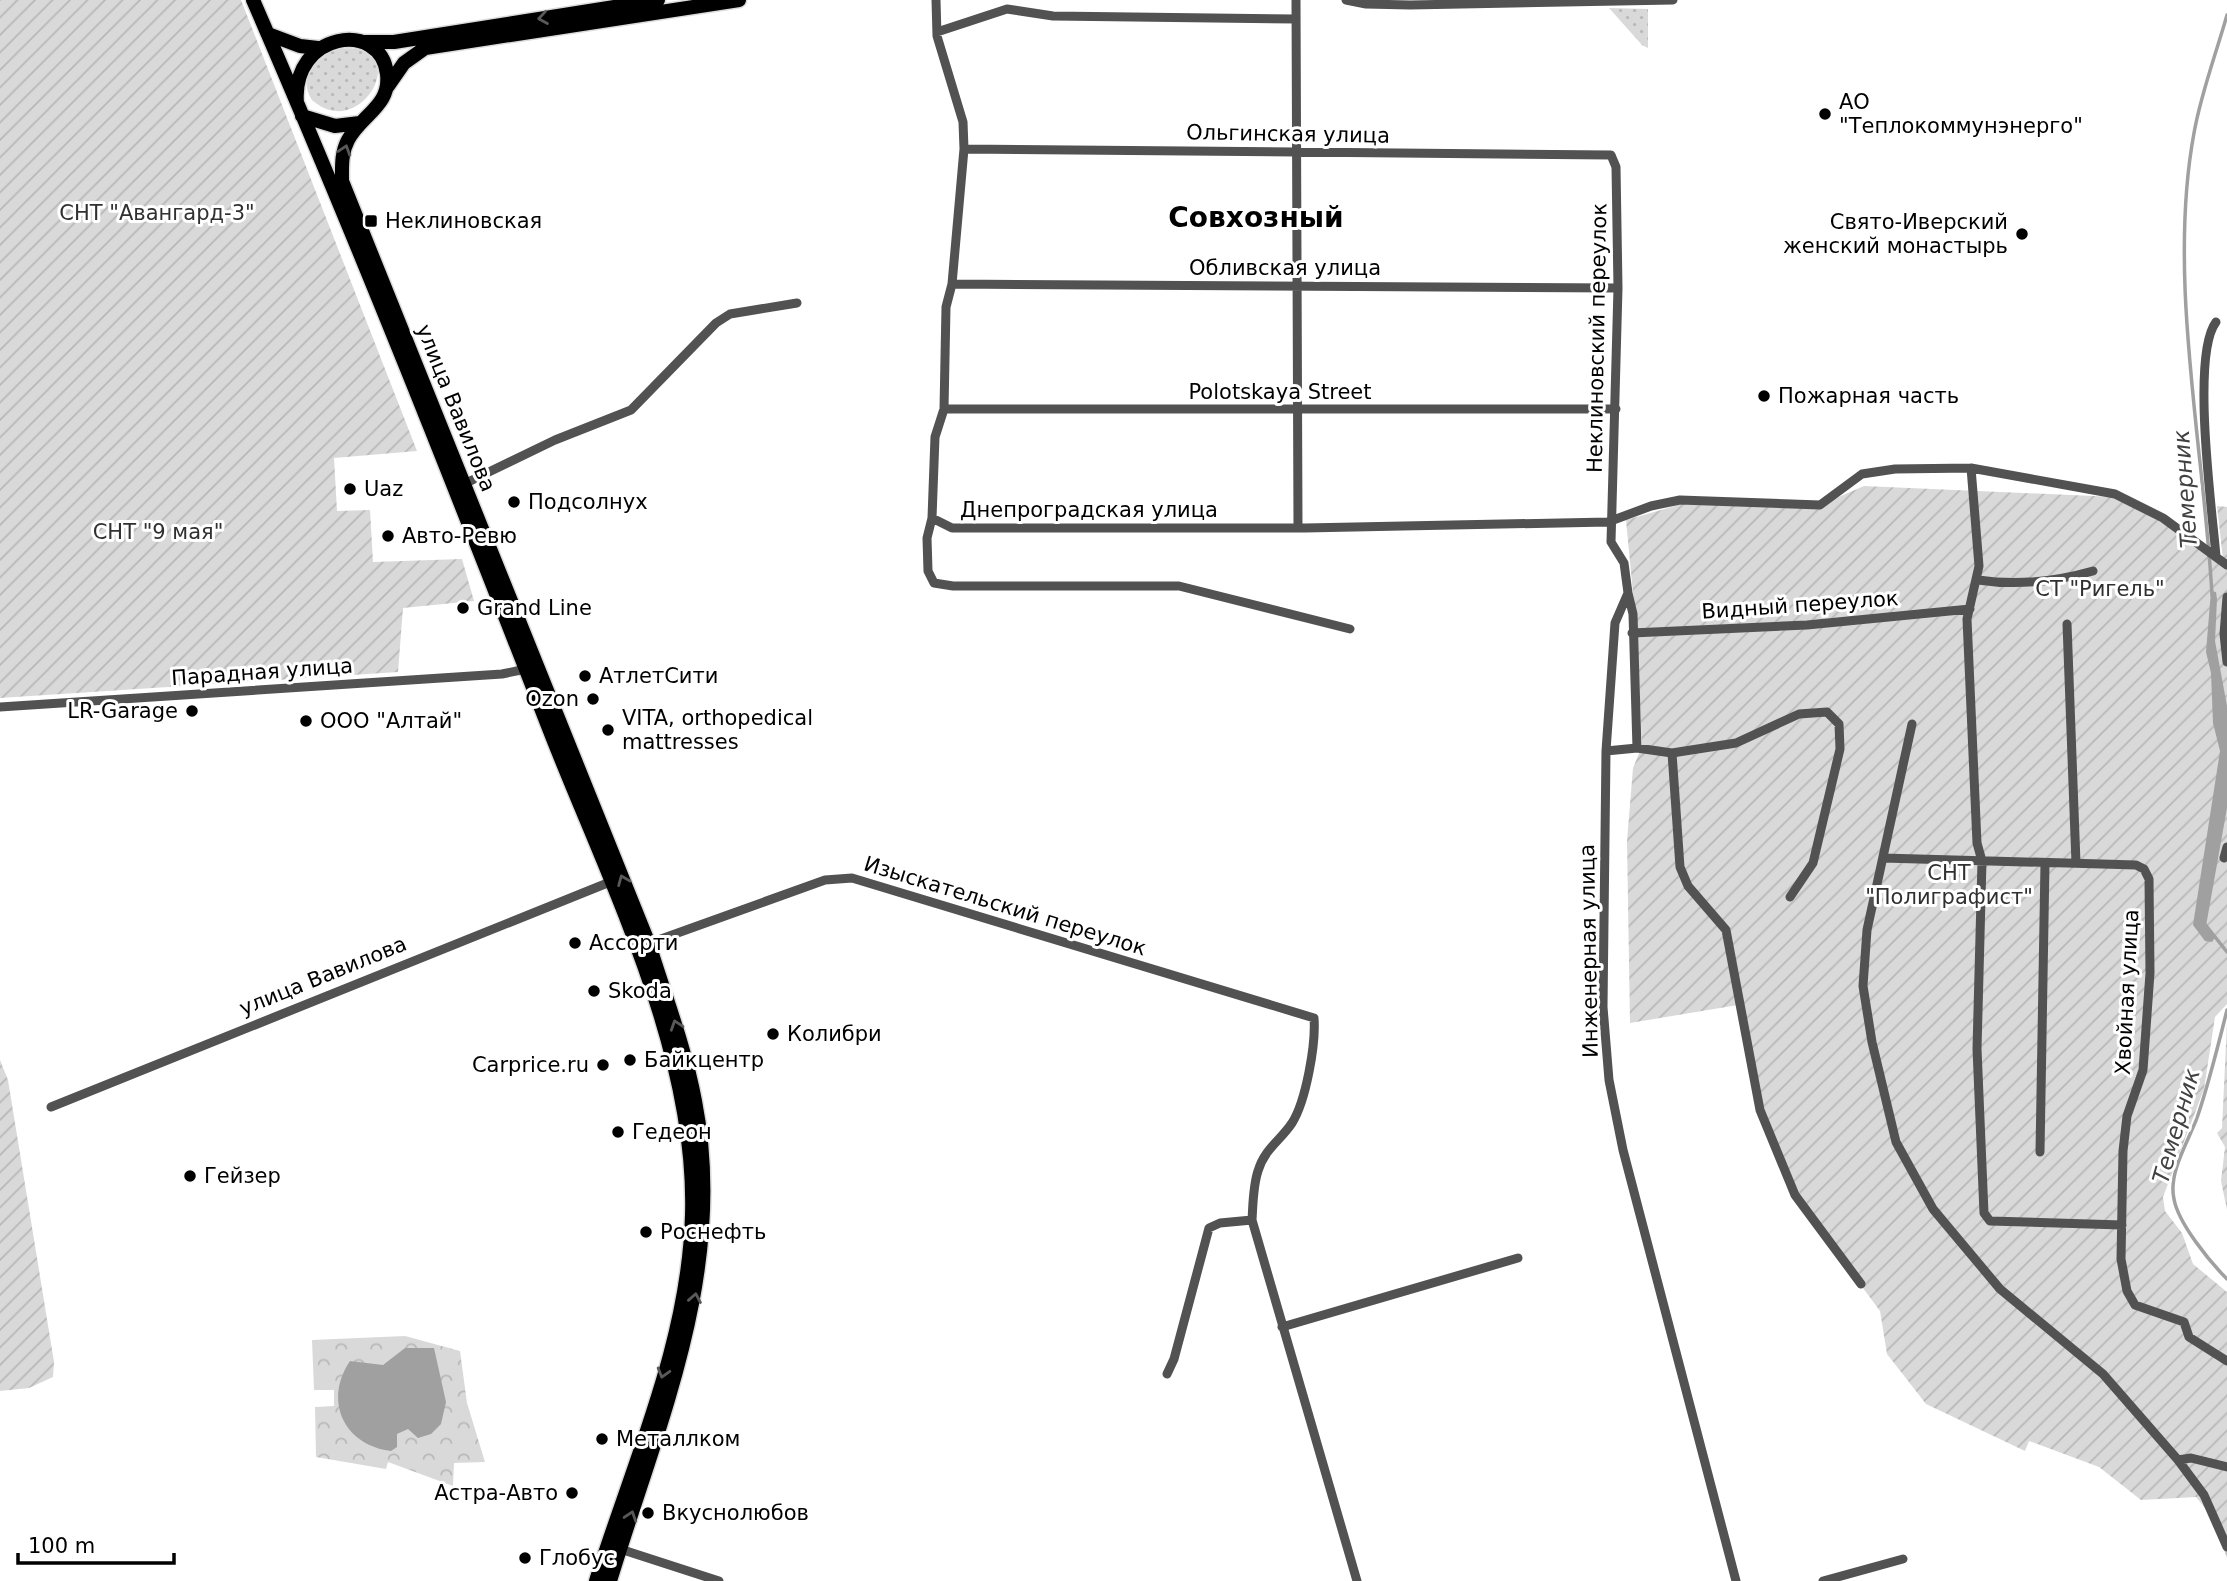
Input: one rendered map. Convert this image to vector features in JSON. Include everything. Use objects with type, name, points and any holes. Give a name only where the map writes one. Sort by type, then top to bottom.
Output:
[{"type":"main road","name":"улица Вавилова","points":[[253,0],[300,109],[610,882],[643,946]]},
{"type":"main road","points":[[268,34],[300,46],[318,48],[341,41],[394,42],[658,0]]},
{"type":"main road","name":"улица Вавилова","points":[[596,1581],[614,1547],[682,1354],[701,1263],[705,1216],[696,1103],[679,1034],[464,484],[342,181],[341,159],[348,140],[360,122],[383,100],[388,86],[404,63],[425,48],[739,0]]},
{"type":"main road","points":[[364,42],[378,52],[384,61],[388,86]]},
{"type":"main road","name":"улица Вавилова","points":[[300,109],[297,81],[300,69],[318,48]]},
{"type":"main road","points":[[300,109],[335,126],[360,122]]},
{"type":"main road","name":"улица Вавилова","points":[[610,1581],[614,1547]]},
{"type":"street","points":[[932,518],[935,437],[944,409],[946,307],[952,284],[964,149],[963,122],[937,33],[936,0]]},
{"type":"street","points":[[1296,0],[1298,528]]},
{"type":"street","points":[[1346,0],[1366,4],[1410,5],[1673,0]]},
{"type":"street","points":[[937,33],[1007,9],[1053,16],[1296,19]]},
{"type":"street","name":"Ольгинская улица","points":[[964,149],[1611,155]]},
{"type":"street","name":"Неклиновский переулок","points":[[1611,155],[1616,167],[1618,288],[1611,522]]},
{"type":"street","name":"Обливская улица","points":[[952,284],[1618,288]]},
{"type":"street","points":[[464,484],[555,440],[631,410],[716,323],[730,314],[797,303]]},
{"type":"street","points":[[2216,322],[2208,333],[2204,373],[2216,556]]},
{"type":"street","name":"Polotskaya Street","points":[[944,409],[1616,410]]},
{"type":"street","points":[[1970,468],[1978,580],[1968,619],[1977,843],[1982,861],[1977,1049],[1984,1213],[1990,1221],[2122,1225]]},
{"type":"street","points":[[1637,748],[1628,593],[1624,563],[1611,542],[1611,522],[1651,506],[1680,500],[1820,505],[1862,474],[1895,469],[1970,468],[2115,494],[2151,510],[2227,565]]},
{"type":"street","name":"Днепроградская улица","points":[[1350,629],[1179,586],[953,586],[934,583],[928,571],[927,538],[932,518],[952,528],[1298,528],[1611,522]]},
{"type":"street","points":[[1978,580],[2009,585],[2057,581],[2094,571]]},
{"type":"street","name":"Инженерная улица","points":[[1628,593],[1615,622],[1606,751],[1603,1007],[1609,1080],[1623,1150],[1737,1581]]},
{"type":"street","points":[[2227,597],[2224,634],[2227,662]]},
{"type":"street","name":"Видный переулок","points":[[1632,633],[1807,625],[1970,609]]},
{"type":"street","points":[[2067,624],[2076,863]]},
{"type":"street","name":"Парадная улица","points":[[0,707],[502,674],[526,669]]},
{"type":"street","points":[[1606,751],[1637,748],[1672,753],[1736,743],[1799,714],[1827,712],[1839,724],[1840,749],[1812,863],[1790,897]]},
{"type":"street","points":[[1912,724],[1867,930],[1863,986],[1872,1042],[1896,1142],[1933,1209],[2000,1289],[2103,1374],[2178,1460],[2204,1495],[2227,1547]]},
{"type":"street","points":[[1672,753],[1680,867],[1688,886],[1726,930],[1760,1110],[1795,1195],[1861,1284]]},
{"type":"street","points":[[2224,858],[2227,847]]},
{"type":"street","name":"Хвойная улица","points":[[1883,858],[2136,865],[2144,869],[2149,878],[2150,951],[2143,1070],[2127,1116],[2121,1259],[2127,1291],[2135,1305],[2184,1322],[2189,1337],[2227,1361]]},
{"type":"street","points":[[2040,1152],[2045,863]]},
{"type":"street","name":"Изыскательский переулок","points":[[643,946],[825,880],[852,878],[1314,1018],[1316,1036],[1310,1071],[1292,1122],[1276,1138],[1258,1171],[1252,1220]]},
{"type":"street","name":"улица Вавилова","points":[[51,1107],[610,882]]},
{"type":"street","points":[[1167,1374],[1174,1359],[1209,1228],[1229,1221],[1252,1220],[1357,1581]]},
{"type":"street","points":[[1282,1327],[1518,1258]]},
{"type":"street","points":[[2178,1460],[2191,1458],[2227,1467]]},
{"type":"street","points":[[614,1547],[719,1581]]},
{"type":"street","points":[[1823,1581],[1903,1559]]},
{"type":"green space","points":[[0,0],[241,0],[417,451],[334,458],[337,511],[370,510],[373,562],[462,559],[474,601],[403,608],[398,672],[0,698]]},
{"type":"green space","points":[[1609,8],[1648,9],[1648,48],[1642,45]]},
{"type":"green space","points":[[337,49],[361,50],[374,59],[378,73],[374,88],[363,101],[348,110],[331,110],[312,100],[306,83],[315,62]]},
{"type":"green space","name":"СНТ \"Полиграфист\"","points":[[1864,486],[2116,497],[2163,518],[2223,560],[2217,506],[2227,507],[2227,1004],[2215,1017],[2204,1089],[2163,1197],[2165,1211],[2182,1233],[2193,1264],[2227,1292],[2227,1558],[2211,1515],[2196,1497],[2141,1500],[2099,1467],[2029,1441],[2025,1451],[1926,1404],[1887,1354],[1880,1311],[1792,1192],[1766,1134],[1738,1005],[1630,1023],[1627,841],[1633,768],[1642,746],[1637,635],[1626,520],[1682,504],[1820,505]]},
{"type":"green space","points":[[2227,1023],[2227,1210],[2221,1181],[2225,1147],[2217,1133],[2222,1128]]},
{"type":"green space","points":[[0,1060],[8,1080],[54,1362],[53,1377],[29,1388],[0,1391]]},
{"type":"green space","points":[[405,1336],[460,1351],[467,1403],[485,1462],[454,1463],[453,1486],[388,1462],[386,1469],[316,1457],[315,1407],[334,1406],[334,1390],[314,1390],[312,1340]]},
{"type":"shaded area","points":[[2211,591],[2216,592],[2217,599],[2215,641],[2227,706],[2227,808],[2206,926],[2216,936],[2212,942],[2205,941],[2193,925],[2220,751],[2213,723],[2211,673],[2206,652]]},
{"type":"shaded area","points":[[405,1348],[434,1348],[446,1402],[441,1424],[431,1434],[418,1438],[408,1429],[397,1434],[397,1447],[391,1451],[361,1440],[350,1430],[343,1419],[338,1391],[350,1361],[383,1365]]},
{"type":"waterway","name":"Темерник","points":[[2212,595],[2190,363],[2184,246],[2187,188],[2194,133],[2227,15]]},
{"type":"waterway","name":"Темерник","points":[[2204,923],[2227,952]]},
{"type":"waterway","name":"Темерник","points":[[2227,1010],[2197,1118],[2176,1168],[2173,1189],[2177,1209],[2188,1230],[2227,1279]]},
{"type":"place","name":"АО \"Теплокоммунэнерго\"","points":[[1825,114]]},
{"type":"place","name":"Неклиновская","points":[[371,221]]},
{"type":"place","name":"Свято-Иверский женский монастырь","points":[[2022,234]]},
{"type":"place","name":"Пожарная часть","points":[[1764,396]]},
{"type":"place","name":"Uaz","points":[[350,489]]},
{"type":"place","name":"Подсолнух","points":[[514,502]]},
{"type":"place","name":"Авто-Ревю","points":[[388,536]]},
{"type":"place","name":"Grand Line","points":[[463,608]]},
{"type":"place","name":"АтлетСити","points":[[585,676]]},
{"type":"place","name":"Ozon","points":[[593,699]]},
{"type":"place","name":"LR-Garage","points":[[192,711]]},
{"type":"place","name":"ООО \"Алтай\"","points":[[306,721]]},
{"type":"place","name":"VITA, orthopedical mattresses","points":[[608,730]]},
{"type":"place","name":"Ассорти","points":[[575,943]]},
{"type":"place","name":"Skoda","points":[[594,991]]},
{"type":"place","name":"Колибри","points":[[773,1034]]},
{"type":"place","name":"Байкцентр","points":[[630,1060]]},
{"type":"place","name":"Carprice.ru","points":[[603,1065]]},
{"type":"place","name":"Гедеон","points":[[618,1132]]},
{"type":"place","name":"Гейзер","points":[[190,1176]]},
{"type":"place","name":"Роснефть","points":[[646,1232]]},
{"type":"place","name":"Металлком","points":[[602,1439]]},
{"type":"place","name":"Астра-Авто","points":[[572,1493]]},
{"type":"place","name":"Вкуснолюбов","points":[[648,1513]]},
{"type":"place","name":"Глобус","points":[[525,1558]]},
{"type":"district","name":"Совхозный","points":[[1256,217]]},
{"type":"park label","name":"СНТ \"Авангард-3\"","points":[[157,213]]},
{"type":"park label","name":"СНТ \"9 мая\"","points":[[158,532]]},
{"type":"park label","name":"СТ \"Ригель\"","points":[[2100,589]]}]
